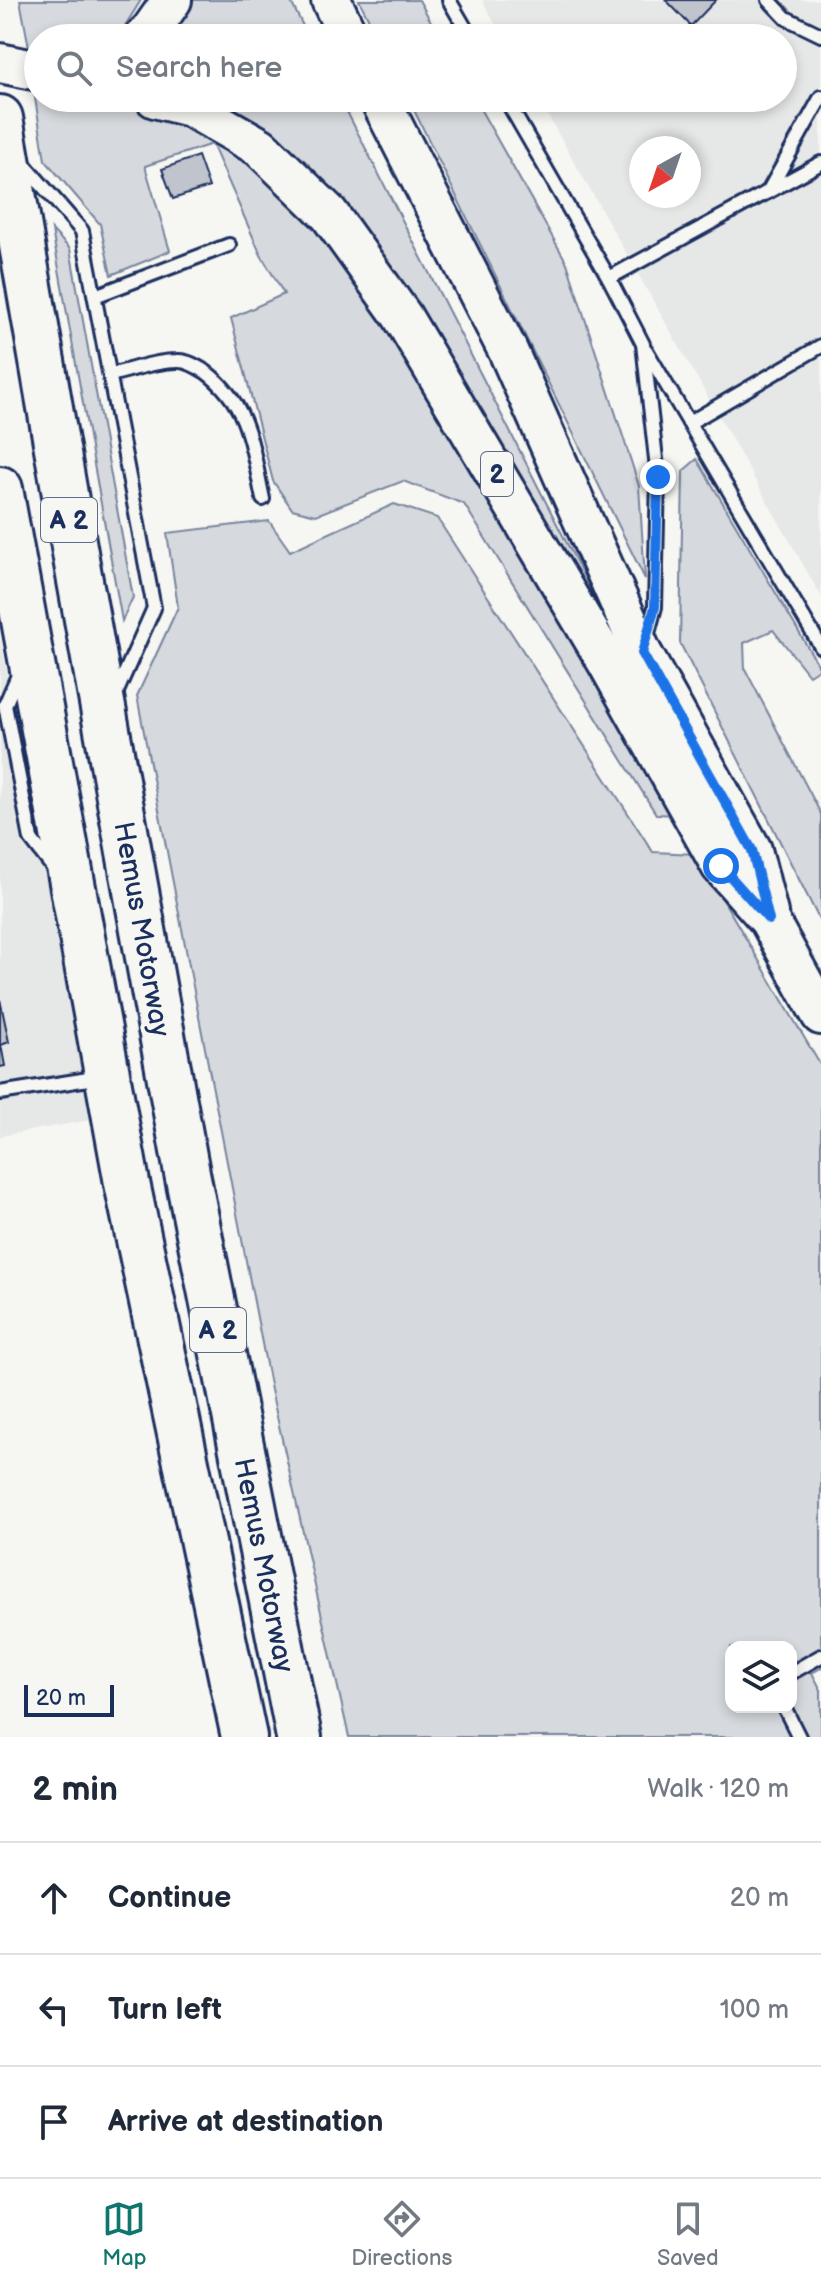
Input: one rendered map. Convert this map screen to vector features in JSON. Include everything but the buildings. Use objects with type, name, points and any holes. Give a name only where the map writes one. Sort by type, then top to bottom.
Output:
[{"type":"highway","name":"Hemus Motorway","points":[[2,130],[187,1173],[299,1737]]},
{"type":"highway","name":"Hemus Motorway","points":[[0,489],[127,1183],[244,1737]]},
{"type":"main road","points":[[155,24],[172,0]]},
{"type":"main road","points":[[331,0],[342,24]]},
{"type":"main road","points":[[0,63],[24,68]]},
{"type":"main road","name":"2","points":[[199,112],[260,147],[329,214],[402,316],[471,430],[721,866],[769,920],[821,1015]]},
{"type":"main road","name":"2","points":[[386,112],[508,351],[642,653],[752,850],[769,920]]},
{"type":"lane","points":[[449,0],[463,24]]},
{"type":"lane","points":[[769,0],[786,18],[821,35]]},
{"type":"lane","points":[[767,193],[821,97]]},
{"type":"lane","points":[[513,112],[609,278],[643,344],[821,647]]},
{"type":"lane","points":[[2,130],[82,231],[154,608],[105,720]]},
{"type":"lane","points":[[609,278],[821,163]]},
{"type":"lane","points":[[95,296],[229,245]]},
{"type":"lane","points":[[642,653],[655,607],[658,477],[643,344]]},
{"type":"lane","points":[[689,423],[821,346]]},
{"type":"lane","points":[[110,375],[180,360],[199,367],[219,382],[235,400],[247,425],[263,499]]},
{"type":"lane","points":[[27,643],[19,674],[2,706],[31,839],[62,881],[81,923]]},
{"type":"lane","points":[[0,1093],[108,1076]]},
{"type":"lane","points":[[797,1670],[821,1656]]},
{"type":"lane","points":[[787,1713],[799,1737]]},
{"type":"shaded area","points":[[20,0],[141,0],[126,24],[25,24]]},
{"type":"shaded area","points":[[188,0],[290,0],[302,24],[175,24]]},
{"type":"shaded area","points":[[359,0],[419,0],[432,24],[371,24]]},
{"type":"shaded area","points":[[482,0],[821,0],[821,596],[546,112],[797,112],[797,24],[495,24]]},
{"type":"shaded area","points":[[37,112],[160,112],[184,117],[248,154],[325,224],[393,328],[676,815],[656,814],[464,504],[403,481],[316,515],[292,509],[273,481],[231,318],[284,294],[261,255],[212,144],[145,166],[170,251],[111,275],[100,224],[45,160]]},
{"type":"shaded area","points":[[202,112],[347,112],[633,673],[425,327]]},
{"type":"shaded area","points":[[415,112],[482,112],[567,263],[639,486],[645,579]]},
{"type":"shaded area","points":[[52,230],[70,249],[133,597],[122,621]]},
{"type":"shaded area","points":[[697,459],[820,668],[809,675],[773,630],[744,643],[745,669],[821,814],[821,923],[680,643],[683,471]]},
{"type":"shaded area","points":[[394,504],[437,518],[653,852],[696,854],[821,1066],[821,1668],[812,1673],[821,1690],[821,1737],[349,1737],[271,1390],[137,696],[178,607],[167,533],[269,521],[290,551]]},
{"type":"shaded area","points":[[0,637],[96,1119],[0,1136]]},
{"type":"route","points":[[658,477],[655,607],[642,653],[752,850],[769,920],[721,866]]}]
